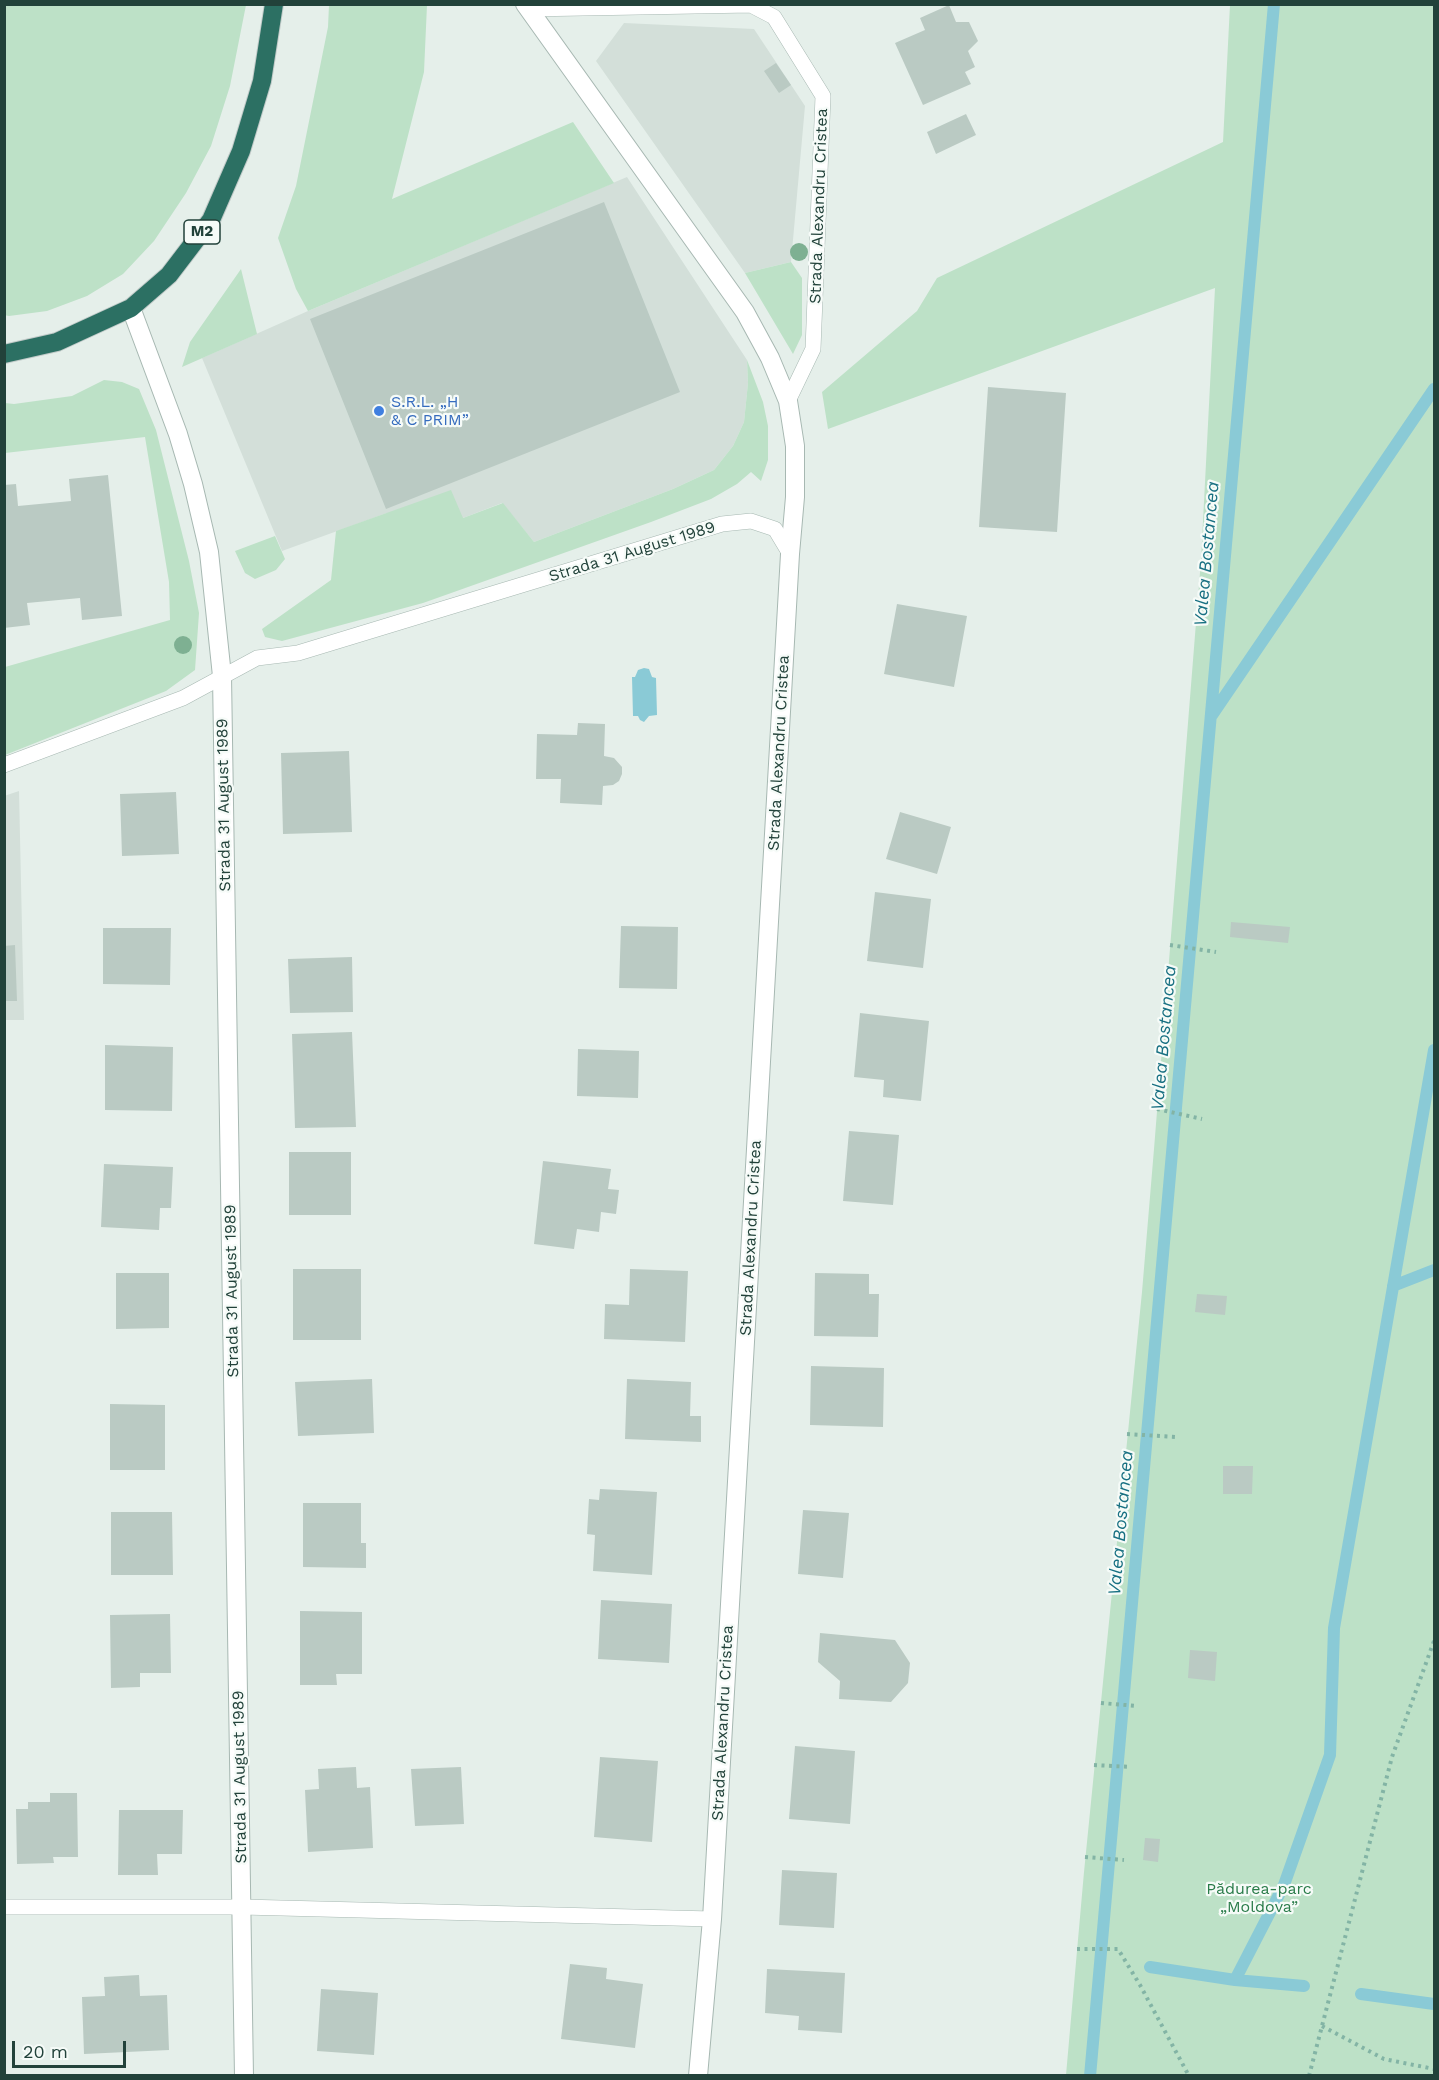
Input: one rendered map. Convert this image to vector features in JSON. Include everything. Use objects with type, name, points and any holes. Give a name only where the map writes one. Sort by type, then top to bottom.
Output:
[{"type":"highway","name":"M2","points":[[4,354],[57,342],[130,308],[169,275],[211,220],[241,151],[262,81],[274,4]]},
{"type":"street","name":"Strada Alexandru Cristea","points":[[526,7],[745,312],[770,358],[788,401],[795,446],[795,497],[712,1919],[698,2076]]},
{"type":"street","name":"Strada 31 August 1989","points":[[130,308],[178,434],[193,484],[209,552],[222,676],[244,2076]]},
{"type":"lane","name":"Strada Alexandru Cristea","points":[[526,7],[751,5],[774,17],[823,96],[813,350],[788,401]]},
{"type":"lane","name":"Strada 31 August 1989","points":[[4,765],[183,698],[257,658],[298,653],[722,524],[751,521],[775,529],[790,554]]},
{"type":"lane","points":[[4,1907],[242,1907],[712,1919]]},
{"type":"path","points":[[1170,945],[1216,952]]},
{"type":"path","points":[[1156,1109],[1202,1119]]},
{"type":"path","points":[[1127,1434],[1176,1437]]},
{"type":"path","points":[[1309,2076],[1392,1757],[1434,1641]]},
{"type":"path","points":[[1101,1702],[1137,1706]]},
{"type":"path","points":[[1094,1765],[1131,1767]]},
{"type":"path","points":[[1085,1857],[1124,1860]]},
{"type":"path","points":[[1077,1948],[1118,1949],[1189,2076]]},
{"type":"path","points":[[1322,2026],[1384,2059],[1434,2069]]},
{"type":"shaded area","points":[[624,23],[754,29],[805,106],[791,262],[745,273],[596,61]]},
{"type":"shaded area","name":"S.R.L. „H & C PRIM”","points":[[627,177],[747,360],[748,383],[744,422],[733,446],[714,470],[673,489],[534,542],[502,503],[463,518],[387,513],[282,551],[202,358]]},
{"type":"shaded area","points":[[19,791],[24,1020],[5,1020],[4,796]]},
{"type":"green space","points":[[5,4],[246,5],[230,86],[211,146],[186,193],[154,241],[123,274],[87,296],[47,311],[9,316],[4,315]]},
{"type":"green space","points":[[329,5],[427,5],[424,72],[392,199],[573,122],[614,183],[308,311],[296,289],[278,238],[296,186],[328,27]]},
{"type":"green space","name":"Pădurea-parc „Moldova”","points":[[1230,5],[1434,5],[1434,2075],[1066,2075],[1154,1149],[1201,560],[1215,288],[828,429],[822,392],[917,311],[937,278],[1223,142]]},
{"type":"green space","points":[[791,262],[802,278],[802,335],[793,354],[745,273]]},
{"type":"green space","points":[[241,269],[257,334],[182,367],[190,342]]},
{"type":"green space","points":[[747,360],[763,402],[768,426],[768,460],[761,481],[751,472],[737,484],[711,499],[423,603],[282,641],[265,637],[262,629],[331,580],[336,531],[451,490],[463,518],[503,503],[534,542],[673,489],[714,470],[733,446],[744,422],[748,383]]},
{"type":"green space","points":[[104,380],[122,382],[139,389],[156,430],[189,561],[199,613],[195,670],[166,691],[5,755],[5,667],[170,620],[169,582],[145,437],[5,453],[5,403],[14,404],[72,396]]},
{"type":"green space","points":[[275,536],[285,559],[276,570],[255,579],[245,573],[235,551]]},
{"type":"water","points":[[649,669],[652,677],[656,678],[657,715],[649,716],[644,722],[638,716],[633,716],[632,677],[635,677],[638,670]]},
{"type":"building","points":[[949,5],[956,22],[969,22],[978,41],[968,51],[975,67],[965,72],[971,84],[923,105],[895,43],[925,30],[920,18]]},
{"type":"building","points":[[776,63],[791,85],[779,93],[764,71]]},
{"type":"building","points":[[966,114],[976,135],[936,154],[927,132]]},
{"type":"building","points":[[604,202],[680,392],[386,509],[310,319]]},
{"type":"building","points":[[988,387],[1066,393],[1057,532],[979,527]]},
{"type":"building","points":[[108,475],[122,616],[82,620],[80,598],[27,603],[30,625],[4,628],[4,485],[16,484],[18,506],[71,501],[69,479]]},
{"type":"building","points":[[897,604],[967,616],[954,687],[884,674]]},
{"type":"building","points":[[578,723],[605,724],[604,756],[614,758],[622,767],[619,781],[613,785],[603,786],[602,805],[560,803],[561,779],[536,779],[537,734],[577,735]]},
{"type":"building","points":[[349,751],[352,832],[283,834],[281,753]]},
{"type":"building","points":[[176,792],[179,854],[122,856],[120,794]]},
{"type":"building","points":[[900,812],[951,827],[937,874],[886,859]]},
{"type":"building","points":[[875,892],[931,899],[923,968],[867,961]]},
{"type":"building","points":[[1231,922],[1290,927],[1288,943],[1230,937]]},
{"type":"building","points":[[621,926],[678,927],[677,989],[619,988]]},
{"type":"building","points":[[103,928],[171,928],[170,985],[103,984]]},
{"type":"building","points":[[15,945],[17,1001],[4,1001],[4,946]]},
{"type":"building","points":[[352,957],[353,1012],[290,1013],[288,959]]},
{"type":"building","points":[[860,1013],[929,1021],[921,1101],[883,1097],[884,1080],[854,1077]]},
{"type":"building","points":[[352,1032],[356,1127],[295,1128],[292,1034]]},
{"type":"building","points":[[105,1045],[173,1047],[172,1111],[105,1110]]},
{"type":"building","points":[[578,1049],[639,1051],[638,1098],[577,1096]]},
{"type":"building","points":[[849,1131],[899,1135],[893,1205],[843,1201]]},
{"type":"building","points":[[289,1152],[351,1152],[351,1215],[289,1215]]},
{"type":"building","points":[[543,1161],[611,1169],[608,1189],[619,1190],[616,1214],[601,1212],[599,1232],[577,1229],[574,1249],[534,1244]]},
{"type":"building","points":[[104,1164],[173,1167],[171,1208],[160,1208],[159,1230],[101,1227]]},
{"type":"building","points":[[293,1269],[361,1269],[361,1340],[293,1340]]},
{"type":"building","points":[[630,1269],[688,1271],[685,1342],[604,1339],[605,1304],[629,1305]]},
{"type":"building","points":[[116,1273],[169,1273],[169,1328],[116,1329]]},
{"type":"building","points":[[815,1273],[869,1274],[869,1294],[879,1294],[878,1337],[814,1336]]},
{"type":"building","points":[[1197,1294],[1227,1296],[1225,1315],[1195,1312]]},
{"type":"building","points":[[811,1366],[884,1368],[883,1427],[810,1425]]},
{"type":"building","points":[[372,1379],[374,1433],[298,1436],[295,1382]]},
{"type":"building","points":[[627,1379],[691,1382],[690,1416],[701,1416],[701,1442],[625,1439]]},
{"type":"building","points":[[110,1404],[165,1405],[165,1470],[110,1470]]},
{"type":"building","points":[[1223,1466],[1253,1466],[1252,1494],[1223,1494]]},
{"type":"building","points":[[600,1489],[657,1492],[652,1575],[593,1571],[595,1535],[587,1534],[589,1499],[599,1500]]},
{"type":"building","points":[[303,1503],[361,1503],[361,1543],[366,1543],[366,1568],[303,1567]]},
{"type":"building","points":[[803,1510],[849,1513],[843,1578],[798,1574]]},
{"type":"building","points":[[111,1512],[172,1512],[173,1575],[111,1575]]},
{"type":"building","points":[[601,1600],[672,1604],[669,1663],[598,1659]]},
{"type":"building","points":[[300,1611],[362,1612],[362,1674],[336,1674],[337,1685],[300,1685]]},
{"type":"building","points":[[170,1614],[171,1673],[140,1673],[140,1687],[111,1688],[110,1615]]},
{"type":"building","points":[[820,1633],[895,1640],[910,1663],[908,1683],[891,1702],[839,1699],[840,1681],[818,1662]]},
{"type":"building","points":[[1190,1650],[1217,1652],[1215,1681],[1188,1678]]},
{"type":"building","points":[[795,1746],[855,1751],[850,1824],[789,1819]]},
{"type":"building","points":[[600,1757],[658,1761],[652,1842],[594,1837]]},
{"type":"building","points":[[356,1767],[357,1788],[370,1787],[373,1848],[308,1852],[305,1790],[319,1789],[318,1769]]},
{"type":"building","points":[[461,1767],[464,1824],[415,1826],[411,1769]]},
{"type":"building","points":[[50,1793],[77,1793],[78,1857],[53,1857],[54,1863],[17,1864],[16,1809],[28,1809],[28,1802],[50,1802]]},
{"type":"building","points":[[119,1810],[183,1810],[182,1854],[157,1854],[158,1875],[118,1875]]},
{"type":"building","points":[[1145,1838],[1160,1839],[1158,1862],[1143,1860]]},
{"type":"building","points":[[782,1870],[837,1873],[834,1928],[779,1925]]},
{"type":"building","points":[[570,1964],[607,1968],[606,1979],[643,1984],[635,2048],[561,2039]]},
{"type":"building","points":[[767,1969],[845,1973],[842,2033],[798,2030],[799,2016],[765,2013]]},
{"type":"building","points":[[139,1975],[140,1996],[167,1995],[169,2050],[84,2054],[82,1997],[105,1996],[104,1977]]},
{"type":"building","points":[[321,1989],[378,1993],[374,2055],[317,2051]]},
{"type":"waterway","name":"Valea Bostancea","points":[[1090,2076],[1274,4]]},
{"type":"waterway","points":[[1212,715],[1434,389]]},
{"type":"waterway","points":[[1235,1980],[1284,1885],[1330,1755],[1334,1628],[1434,1050]]},
{"type":"waterway","points":[[1393,1286],[1434,1270]]},
{"type":"waterway","points":[[1150,1967],[1235,1980],[1304,1986]]},
{"type":"waterway","points":[[1361,1994],[1434,2004]]},
{"type":"place","name":"S.R.L. „H & C PRIM”","points":[[379,411]]}]
